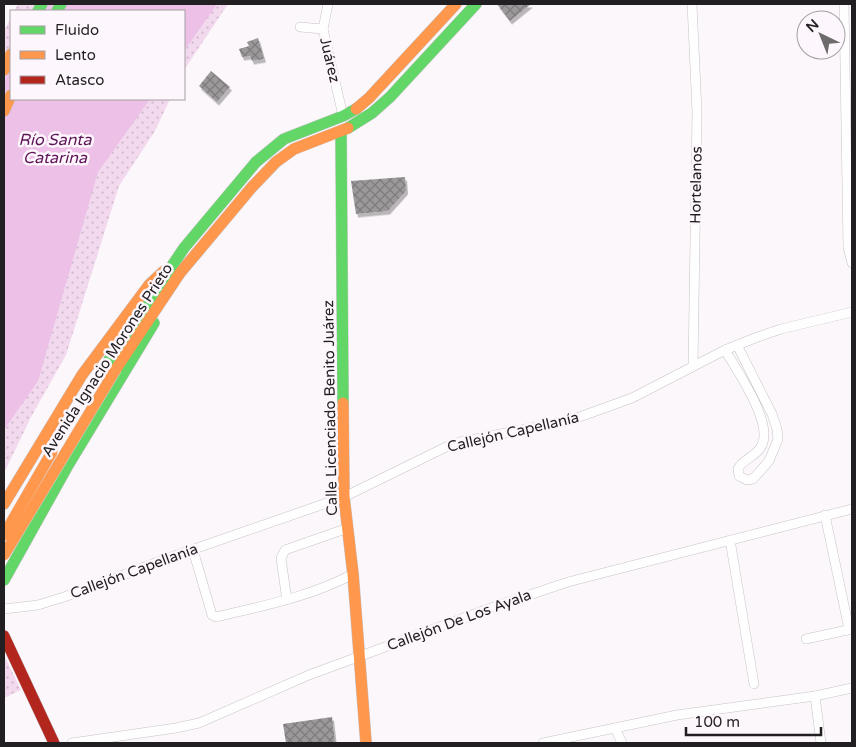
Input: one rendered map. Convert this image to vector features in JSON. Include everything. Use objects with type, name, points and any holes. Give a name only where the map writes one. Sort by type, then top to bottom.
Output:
[{"type":"main road","name":"Avenida Ignacio Morones Prieto","points":[[4,504],[95,357],[149,285],[175,270],[276,162],[294,149],[342,131],[372,113],[390,97],[476,4]]},
{"type":"main road","name":"Avenida Ignacio Morones Prieto","points":[[4,533],[175,270],[204,222],[241,178],[274,146],[295,133],[343,116],[369,98],[449,6]]},
{"type":"main road","points":[[4,70],[10,56]]},
{"type":"main road","points":[[4,111],[10,98]]},
{"type":"main road","name":"Calle Licenciado Benito Juárez","points":[[342,131],[344,497],[353,574],[366,743]]},
{"type":"main road","points":[[4,580],[67,467],[168,300],[175,270]]},
{"type":"main road","name":"Avenida Ignacio Morones Prieto","points":[[4,555],[111,366]]},
{"type":"main road","points":[[4,533],[17,536],[32,529]]},
{"type":"main road","points":[[4,636],[54,743]]},
{"type":"street","name":"Juárez","points":[[328,4],[323,29],[343,116]]},
{"type":"street","name":"Hortelanos","points":[[692,4],[697,112],[693,366]]},
{"type":"street","points":[[844,4],[849,68],[848,247],[852,263]]},
{"type":"street","points":[[300,27],[323,29]]},
{"type":"street","name":"Callejón Capellanía","points":[[4,609],[38,605],[64,597],[344,497],[460,442],[571,420],[632,398],[737,345],[781,329],[852,312]]},
{"type":"street","points":[[725,350],[758,410],[766,431],[764,442],[758,452],[741,463],[738,469],[739,476],[747,480],[753,478],[769,461],[778,439],[776,422],[737,345]]},
{"type":"street","points":[[742,380],[752,376]]},
{"type":"street","name":"Callejón De Los Ayala","points":[[72,743],[199,723],[309,675],[488,609],[568,582],[825,515],[852,510]]},
{"type":"street","points":[[806,639],[850,629],[825,515]]},
{"type":"street","points":[[288,599],[281,558],[284,550],[348,528]]},
{"type":"street","points":[[730,540],[754,684]]},
{"type":"street","points":[[193,550],[212,615],[216,616],[288,599],[338,582],[353,574]]},
{"type":"street","points":[[543,743],[677,715],[815,696],[852,688]]},
{"type":"street","points":[[815,696],[822,743]]},
{"type":"street","points":[[615,728],[622,743]]},
{"type":"shaded area","points":[[18,4],[228,4],[185,68],[185,10],[15,10]]},
{"type":"shaded area","name":"Río Santa Catarina","points":[[10,19],[10,100],[170,100],[155,131],[119,186],[66,355],[31,417],[4,473],[4,31]]},
{"type":"shaded area","points":[[4,655],[21,690],[4,698]]},
{"type":"water","points":[[47,4],[217,4],[185,50],[185,10],[42,10]]},
{"type":"water","name":"Río Santa Catarina","points":[[10,64],[10,100],[149,100],[98,172],[38,381],[4,430],[4,83]]},
{"type":"building","points":[[497,4],[531,4],[510,21]]},
{"type":"building","points":[[258,38],[264,59],[252,61],[250,56],[242,57],[239,49],[249,46],[247,42]]},
{"type":"building","points":[[211,71],[230,87],[217,102],[199,86]]},
{"type":"building","points":[[405,177],[406,191],[388,211],[356,214],[351,181]]},
{"type":"building","points":[[332,717],[335,743],[286,743],[283,724]]},
{"type":"traffic: fast","points":[[39,10],[42,4]]},
{"type":"traffic: fast","points":[[58,10],[61,4]]},
{"type":"traffic: fast","points":[[348,128],[372,113],[390,97],[476,4]]},
{"type":"traffic: fast","points":[[107,363],[184,248],[256,162],[284,139],[356,109]]},
{"type":"traffic: fast","points":[[341,131],[343,403]]},
{"type":"traffic: fast","points":[[4,580],[67,467],[154,323]]},
{"type":"traffic: slow","points":[[356,109],[369,98],[456,4]]},
{"type":"traffic: slow","points":[[4,70],[10,56]]},
{"type":"traffic: slow","points":[[4,111],[10,97]]},
{"type":"traffic: slow","points":[[116,369],[180,273],[252,187],[276,162],[294,149],[348,128]]},
{"type":"traffic: slow","points":[[4,504],[82,375],[149,285],[164,271]]},
{"type":"traffic: slow","points":[[4,555],[116,369]]},
{"type":"traffic: slow","points":[[343,403],[344,497],[353,574],[366,743]]},
{"type":"traffic: slow","points":[[4,535],[52,452]]},
{"type":"traffic: jam","points":[[4,636],[54,743]]}]
